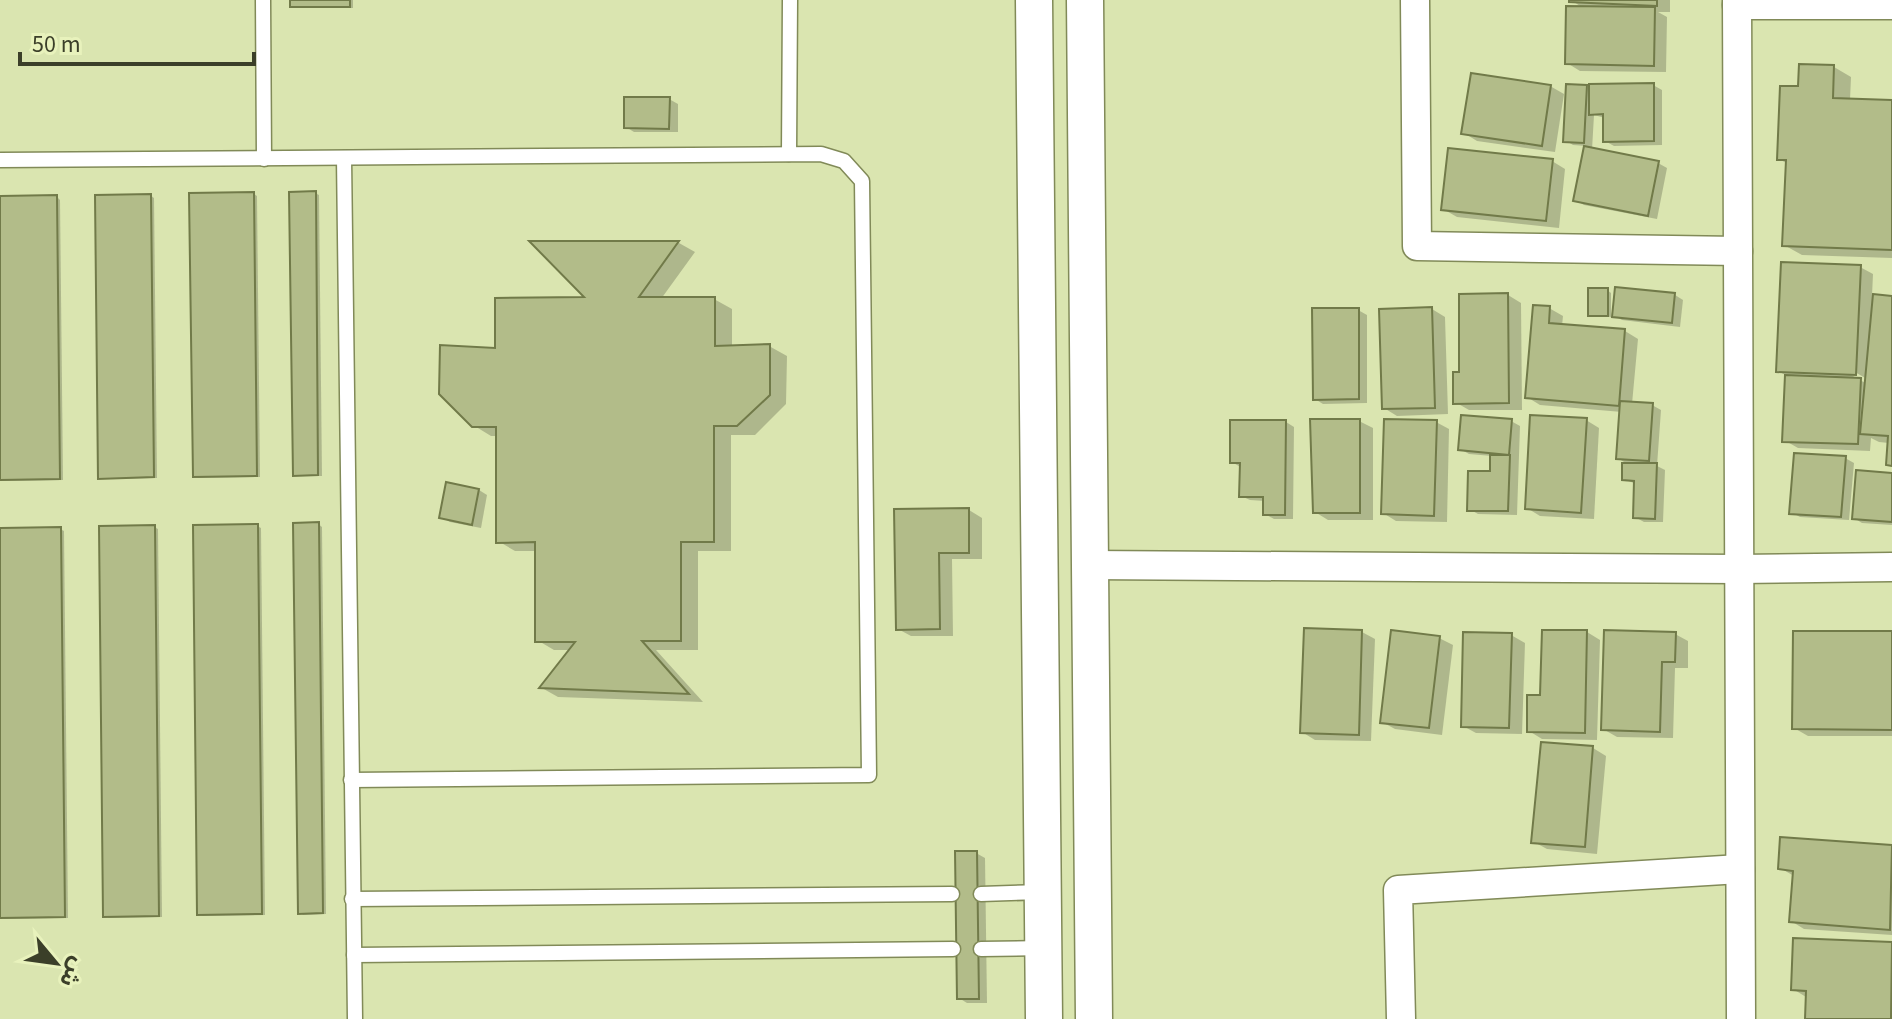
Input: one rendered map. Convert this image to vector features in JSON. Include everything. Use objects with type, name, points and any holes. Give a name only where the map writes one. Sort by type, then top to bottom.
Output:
[{"type":"street","points":[[1034,0],[1044,1019]]},
{"type":"street","points":[[1085,0],[1094,1019]]},
{"type":"street","points":[[1415,0],[1417,246],[1738,251]]},
{"type":"street","points":[[1741,1019],[1737,3],[1892,5]]},
{"type":"street","points":[[1089,565],[1892,567]]},
{"type":"street","points":[[1401,1019],[1398,890],[1740,869]]},
{"type":"lane","points":[[263,0],[264,159]]},
{"type":"lane","points":[[789,154],[790,0]]},
{"type":"lane","points":[[0,160],[821,154],[844,161],[862,181],[869,775],[351,780]]},
{"type":"lane","points":[[344,158],[355,1019]]},
{"type":"lane","points":[[981,894],[1043,892]]},
{"type":"lane","points":[[352,899],[952,894]]},
{"type":"lane","points":[[981,949],[1044,948]]},
{"type":"lane","points":[[354,955],[953,949]]},
{"type":"building","points":[[290,0],[350,0],[350,7],[290,7]]},
{"type":"building","points":[[1657,0],[1657,6],[1569,2]]},
{"type":"building","points":[[1566,6],[1655,7],[1654,66],[1565,64]]},
{"type":"building","points":[[1799,64],[1834,65],[1833,98],[1892,100],[1892,250],[1782,246],[1786,160],[1777,160],[1780,86],[1798,86]]},
{"type":"building","points":[[1471,73],[1551,85],[1542,146],[1461,134]]},
{"type":"building","points":[[1654,83],[1654,141],[1603,142],[1603,114],[1589,115],[1589,84]]},
{"type":"building","points":[[1566,84],[1587,85],[1584,143],[1563,142]]},
{"type":"building","points":[[624,97],[670,97],[669,129],[624,128]]},
{"type":"building","points":[[1584,146],[1659,161],[1648,216],[1573,201]]},
{"type":"building","points":[[1448,148],[1553,159],[1546,221],[1441,210]]},
{"type":"building","points":[[316,191],[318,475],[293,476],[289,192]]},
{"type":"building","points":[[254,192],[257,476],[193,477],[189,193]]},
{"type":"building","points":[[151,194],[154,477],[98,479],[95,195]]},
{"type":"building","points":[[57,195],[60,479],[0,480],[0,196]]},
{"type":"building","points":[[529,241],[679,241],[639,297],[715,297],[715,346],[770,344],[770,395],[737,426],[714,426],[714,542],[681,542],[681,641],[642,641],[689,694],[539,688],[575,642],[535,642],[535,542],[496,543],[496,427],[472,427],[439,394],[440,345],[495,348],[495,298],[584,297]]},
{"type":"building","points":[[1781,262],[1861,265],[1856,375],[1776,372]]},
{"type":"building","points":[[1615,287],[1675,293],[1672,323],[1612,317]]},
{"type":"building","points":[[1588,288],[1608,288],[1608,316],[1588,316]]},
{"type":"building","points":[[1508,293],[1509,403],[1453,404],[1453,372],[1459,372],[1459,294]]},
{"type":"building","points":[[1873,294],[1892,296],[1892,466],[1886,465],[1888,436],[1860,434]]},
{"type":"building","points":[[1533,305],[1550,306],[1549,323],[1625,329],[1619,406],[1525,398]]},
{"type":"building","points":[[1432,307],[1435,408],[1382,409],[1379,309]]},
{"type":"building","points":[[1312,308],[1359,308],[1359,399],[1313,400]]},
{"type":"building","points":[[1785,375],[1861,378],[1858,444],[1782,442]]},
{"type":"building","points":[[1620,401],[1653,403],[1649,461],[1616,459]]},
{"type":"building","points":[[1461,415],[1512,419],[1509,455],[1458,450]]},
{"type":"building","points":[[1530,415],[1587,418],[1581,513],[1525,509]]},
{"type":"building","points":[[1310,419],[1360,419],[1360,513],[1313,513]]},
{"type":"building","points":[[1384,419],[1437,420],[1434,516],[1381,514]]},
{"type":"building","points":[[1230,420],[1286,420],[1285,515],[1263,515],[1263,497],[1239,497],[1240,463],[1230,463]]},
{"type":"building","points":[[1794,453],[1846,456],[1841,517],[1789,514]]},
{"type":"building","points":[[1490,455],[1510,455],[1508,511],[1467,511],[1468,471],[1490,471]]},
{"type":"building","points":[[1622,463],[1657,463],[1655,519],[1633,518],[1634,481],[1622,480]]},
{"type":"building","points":[[1856,470],[1892,473],[1892,522],[1852,519]]},
{"type":"building","points":[[446,482],[479,489],[472,525],[439,518]]},
{"type":"building","points":[[969,508],[969,553],[939,553],[940,629],[896,630],[894,509]]},
{"type":"building","points":[[319,522],[323,913],[298,914],[293,523]]},
{"type":"building","points":[[258,524],[262,914],[197,915],[193,525]]},
{"type":"building","points":[[155,525],[159,916],[103,917],[99,526]]},
{"type":"building","points":[[61,527],[65,917],[0,918],[0,528]]},
{"type":"building","points":[[1304,628],[1362,630],[1359,735],[1300,733]]},
{"type":"building","points":[[1391,630],[1440,636],[1429,728],[1380,723]]},
{"type":"building","points":[[1542,630],[1587,630],[1585,733],[1527,732],[1527,695],[1540,695]]},
{"type":"building","points":[[1604,630],[1676,632],[1675,662],[1662,662],[1660,732],[1601,730]]},
{"type":"building","points":[[1793,631],[1892,631],[1892,730],[1792,729]]},
{"type":"building","points":[[1463,632],[1512,633],[1509,728],[1461,727]]},
{"type":"building","points":[[1541,742],[1593,746],[1585,847],[1531,843]]},
{"type":"building","points":[[1780,837],[1892,845],[1890,930],[1789,922],[1793,871],[1778,869]]},
{"type":"building","points":[[955,851],[977,851],[979,999],[957,999]]},
{"type":"building","points":[[1793,938],[1892,942],[1891,1019],[1805,1019],[1806,991],[1791,990]]}]
